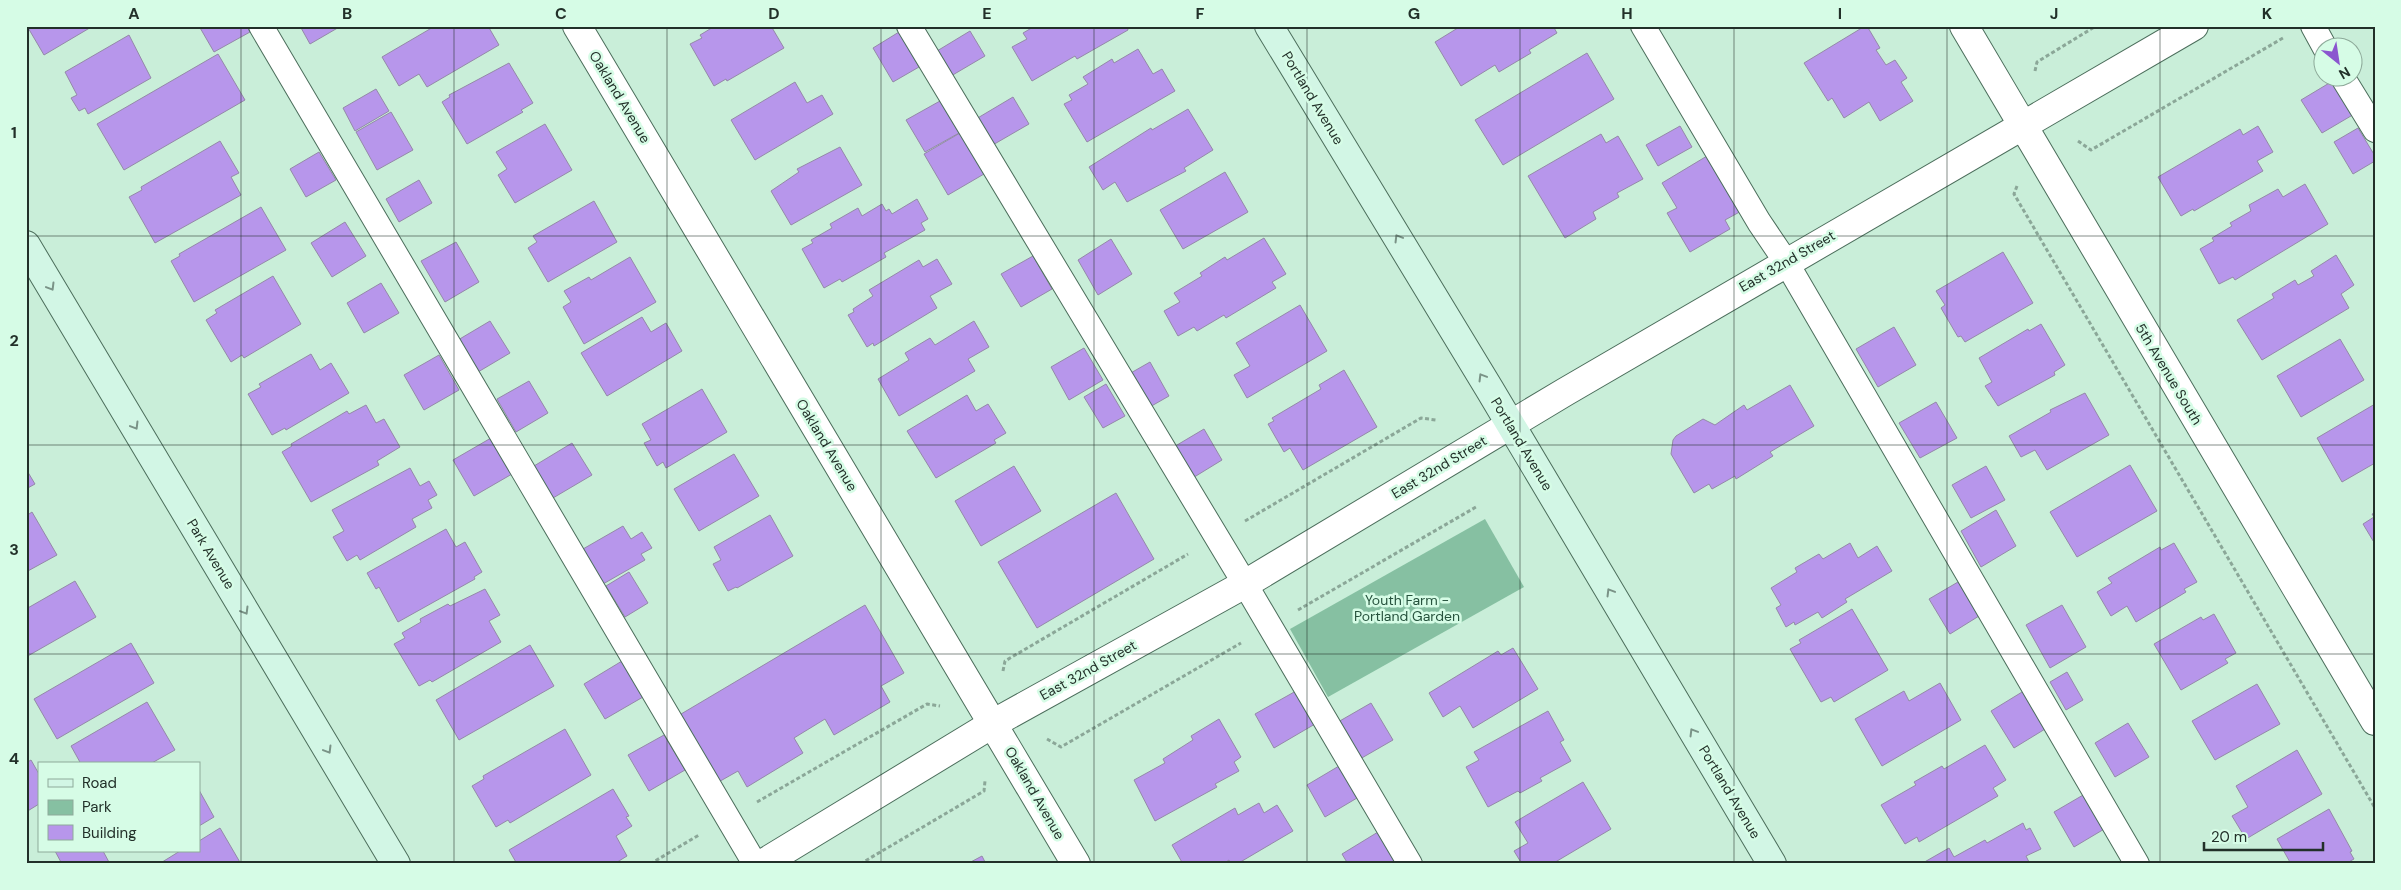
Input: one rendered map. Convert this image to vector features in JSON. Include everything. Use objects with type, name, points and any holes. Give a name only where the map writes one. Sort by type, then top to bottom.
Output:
[{"type":"street","name":"Oakland Avenue","points":[[577,26],[994,723],[1076,864]]},
{"type":"street","name":"Portland Avenue","points":[[1269,26],[1510,424],[1772,864]]},
{"type":"street","name":"5th Avenue South","points":[[1964,26],[2375,721]]},
{"type":"street","name":"East 32nd Street","points":[[762,864],[994,723],[1246,584],[1510,424],[2194,26]]},
{"type":"street","name":"Park Avenue","points":[[26,245],[396,864]]},
{"type":"lane","points":[[261,26],[755,864]]},
{"type":"lane","points":[[908,26],[1246,584],[1410,864]]},
{"type":"lane","points":[[1643,26],[1759,222],[1786,262],[2136,864]]},
{"type":"lane","points":[[2313,26],[2320,38]]},
{"type":"lane","points":[[2349,88],[2375,130]]},
{"type":"path","points":[[2035,71],[2036,62],[2096,26]]},
{"type":"path","points":[[2078,141],[2091,150],[2286,36]]},
{"type":"path","points":[[2019,180],[2014,194],[2375,808]]},
{"type":"path","points":[[650,864],[927,704],[940,706]]},
{"type":"path","points":[[860,864],[984,791],[986,778]]},
{"type":"green space","name":"Youth Farm - Portland Garden","points":[[1485,519],[1524,587],[1328,697],[1290,629]]},
{"type":"building","points":[[27,26],[93,26],[44,55]]},
{"type":"building","points":[[199,26],[247,26],[250,32],[214,52]]},
{"type":"building","points":[[300,26],[341,26],[310,44]]},
{"type":"building","points":[[435,26],[488,26],[499,45],[427,87],[419,74],[399,86],[382,57]]},
{"type":"building","points":[[715,26],[771,26],[784,48],[727,81],[726,79],[714,86],[690,44],[702,38],[700,35]]},
{"type":"building","points":[[1035,26],[1127,26],[1128,30],[1077,59],[1075,56],[1032,81],[1012,47],[1027,39],[1023,33]]},
{"type":"building","points":[[1461,26],[1553,26],[1557,33],[1529,50],[1531,53],[1499,72],[1495,65],[1461,86],[1435,42]]},
{"type":"building","points":[[1867,26],[1880,48],[1876,50],[1886,65],[1895,60],[1907,78],[1901,82],[1913,101],[1880,121],[1869,102],[1844,118],[1832,98],[1828,101],[1804,63]]},
{"type":"building","points":[[970,31],[985,56],[951,76],[937,51]]},
{"type":"building","points":[[899,32],[919,67],[893,82],[873,48]]},
{"type":"building","points":[[129,35],[151,78],[88,114],[85,108],[79,111],[71,98],[77,95],[65,72]]},
{"type":"building","points":[[1138,49],[1153,74],[1162,69],[1175,91],[1087,142],[1064,104],[1072,100],[1069,95],[1088,84],[1083,77],[1112,59],[1114,63]]},
{"type":"building","points":[[1587,53],[1614,99],[1503,165],[1475,120]]},
{"type":"building","points":[[218,54],[245,100],[124,170],[97,124]]},
{"type":"building","points":[[509,63],[533,103],[521,110],[523,112],[467,144],[442,102],[450,97],[449,95]]},
{"type":"building","points":[[795,82],[807,103],[822,95],[833,114],[755,160],[731,120]]},
{"type":"building","points":[[2321,88],[2341,88],[2356,113],[2322,133],[2301,100]]},
{"type":"building","points":[[376,89],[389,111],[355,131],[343,108]]},
{"type":"building","points":[[1013,97],[1029,124],[991,146],[976,119]]},
{"type":"building","points":[[940,101],[959,133],[925,152],[906,120]]},
{"type":"building","points":[[1188,109],[1213,150],[1184,168],[1186,171],[1127,202],[1115,182],[1103,190],[1089,167],[1151,128],[1152,130]]},
{"type":"building","points":[[391,112],[413,150],[377,170],[356,132]]},
{"type":"building","points":[[545,124],[572,170],[515,203],[498,175],[507,169],[496,152]]},
{"type":"building","points":[[1680,126],[1692,147],[1658,166],[1646,145]]},
{"type":"building","points":[[2258,126],[2273,152],[2257,161],[2263,171],[2194,211],[2193,209],[2181,216],[2158,177],[2240,129],[2243,135]]},
{"type":"building","points":[[2358,128],[2375,156],[2375,161],[2353,174],[2334,142]]},
{"type":"building","points":[[960,133],[984,174],[948,195],[924,154]]},
{"type":"building","points":[[1601,134],[1606,143],[1618,136],[1643,179],[1617,193],[1619,197],[1593,212],[1596,219],[1565,238],[1528,176]]},
{"type":"building","points":[[220,141],[239,173],[231,177],[241,195],[155,243],[129,197],[142,190],[141,187]]},
{"type":"building","points":[[840,147],[862,185],[791,225],[771,191],[799,172],[797,169]]},
{"type":"building","points":[[319,152],[336,180],[306,197],[290,169]]},
{"type":"building","points":[[1712,153],[1745,209],[1725,220],[1730,229],[1690,252],[1667,213],[1677,208],[1662,183]]},
{"type":"building","points":[[1225,172],[1248,212],[1183,249],[1160,210]]},
{"type":"building","points":[[419,180],[432,203],[399,222],[386,199]]},
{"type":"building","points":[[2305,184],[2328,224],[2235,280],[2233,277],[2219,284],[2200,249],[2214,241],[2212,238],[2232,226],[2230,223],[2251,211],[2249,205],[2278,189],[2283,197]]},
{"type":"building","points":[[917,199],[928,219],[921,223],[925,230],[884,253],[886,257],[842,282],[840,279],[824,288],[802,249],[813,243],[811,240],[832,228],[830,224],[858,208],[862,216],[882,204],[886,211],[889,209],[892,214]]},
{"type":"building","points":[[594,201],[617,242],[548,282],[528,248],[537,242],[533,236]]},
{"type":"building","points":[[261,207],[286,250],[194,302],[171,261],[180,256],[179,254]]},
{"type":"building","points":[[345,222],[366,256],[332,277],[311,243]]},
{"type":"building","points":[[1264,238],[1286,274],[1272,282],[1276,288],[1226,318],[1224,315],[1197,331],[1194,327],[1178,336],[1164,311],[1180,302],[1174,293],[1202,276],[1200,273],[1225,257],[1227,260]]},
{"type":"building","points":[[1111,239],[1132,274],[1098,295],[1078,260]]},
{"type":"building","points":[[456,242],[479,282],[445,302],[421,261]]},
{"type":"building","points":[[2003,252],[2033,303],[1965,342],[1961,336],[1958,337],[1941,308],[1945,305],[1936,291]]},
{"type":"building","points":[[2336,255],[2354,285],[2341,294],[2349,308],[2262,360],[2237,320],[2274,298],[2272,294],[2295,280],[2298,285],[2314,276],[2311,271]]},
{"type":"building","points":[[1033,256],[1052,289],[1021,307],[1001,274]]},
{"type":"building","points":[[630,257],[656,302],[584,344],[563,307],[571,302],[564,291],[589,277],[591,280]]},
{"type":"building","points":[[937,259],[952,284],[930,296],[937,308],[874,346],[873,343],[867,347],[848,315],[854,312],[853,309],[873,296],[869,290],[919,260],[923,267]]},
{"type":"building","points":[[273,276],[301,324],[244,358],[242,355],[231,362],[206,320],[217,313],[215,310]]},
{"type":"building","points":[[381,283],[399,313],[364,333],[347,303]]},
{"type":"building","points":[[1300,305],[1327,351],[1247,398],[1234,375],[1250,366],[1236,343]]},
{"type":"building","points":[[642,317],[651,332],[666,323],[682,351],[607,396],[581,353]]},
{"type":"building","points":[[490,321],[510,353],[478,372],[458,340]]},
{"type":"building","points":[[974,321],[989,347],[968,359],[975,371],[899,416],[878,379],[909,360],[905,353],[930,338],[935,345]]},
{"type":"building","points":[[2041,324],[2065,365],[2054,372],[2055,375],[1998,406],[1985,386],[1992,382],[1979,358],[2028,329],[2029,331]]},
{"type":"building","points":[[1894,327],[1916,365],[1878,387],[1856,349]]},
{"type":"building","points":[[2340,339],[2364,380],[2301,417],[2277,376]]},
{"type":"building","points":[[1084,348],[1103,380],[1069,400],[1051,367]]},
{"type":"building","points":[[311,354],[320,370],[331,363],[349,393],[286,430],[285,428],[272,435],[248,394],[261,387],[259,384]]},
{"type":"building","points":[[439,355],[459,390],[424,410],[404,375]]},
{"type":"building","points":[[1150,362],[1169,396],[1148,408],[1129,374]]},
{"type":"building","points":[[1344,370],[1377,427],[1303,470],[1290,448],[1284,452],[1268,424],[1274,421],[1272,418],[1321,389],[1319,385]]},
{"type":"building","points":[[529,381],[548,413],[516,432],[497,399]]},
{"type":"building","points":[[1106,384],[1125,416],[1103,428],[1084,397]]},
{"type":"building","points":[[1790,385],[1814,426],[1770,452],[1773,456],[1736,479],[1735,476],[1712,489],[1709,484],[1694,493],[1671,454],[1673,440],[1676,436],[1703,419],[1715,425],[1744,405],[1747,410]]},
{"type":"building","points":[[702,389],[727,432],[666,468],[663,462],[657,466],[644,443],[651,440],[642,424]]},
{"type":"building","points":[[2085,393],[2109,435],[2047,470],[2035,450],[2021,457],[2009,436],[2051,412],[2050,410]]},
{"type":"building","points":[[967,395],[976,411],[988,404],[1006,433],[994,440],[996,443],[936,478],[907,431]]},
{"type":"building","points":[[1936,402],[1957,438],[1920,458],[1899,423]]},
{"type":"building","points":[[2375,404],[2375,463],[2342,482],[2317,438]]},
{"type":"building","points":[[366,405],[376,423],[384,419],[400,447],[377,461],[379,465],[311,502],[282,452],[292,446],[291,444],[347,411],[349,414]]},
{"type":"building","points":[[1204,429],[1222,460],[1191,479],[1172,448]]},
{"type":"building","points":[[491,438],[512,474],[474,496],[453,460]]},
{"type":"building","points":[[572,443],[592,475],[553,498],[534,466]]},
{"type":"building","points":[[734,454],[759,496],[699,531],[674,489]]},
{"type":"building","points":[[2130,465],[2157,511],[2077,557],[2050,512]]},
{"type":"building","points":[[1014,466],[1041,511],[981,546],[955,501]]},
{"type":"building","points":[[1986,466],[2005,500],[1971,518],[1952,485]]},
{"type":"building","points":[[410,468],[420,486],[429,481],[437,495],[428,500],[432,508],[412,519],[416,527],[360,560],[357,555],[347,561],[333,537],[344,531],[332,510]]},
{"type":"building","points":[[26,469],[35,484],[26,489]]},
{"type":"building","points":[[1116,493],[1154,559],[1037,628],[998,562]]},
{"type":"building","points":[[1996,510],[2016,546],[1981,567],[1961,531]]},
{"type":"building","points":[[32,512],[57,555],[26,572],[26,516]]},
{"type":"building","points":[[2375,513],[2375,544],[2363,524],[2374,517],[2372,514]]},
{"type":"building","points":[[770,515],[793,556],[737,588],[728,591],[713,564],[721,560],[714,547]]},
{"type":"building","points":[[623,526],[631,539],[642,532],[652,548],[641,554],[645,560],[603,584],[583,549]]},
{"type":"building","points":[[446,529],[456,547],[465,542],[482,572],[474,577],[475,579],[398,622],[379,587],[376,589],[367,573]]},
{"type":"building","points":[[1850,543],[1858,558],[1877,546],[1892,571],[1845,599],[1847,602],[1822,618],[1818,612],[1795,625],[1794,622],[1786,627],[1776,608],[1781,605],[1771,588],[1797,572],[1795,568],[1819,554],[1823,559]]},
{"type":"building","points":[[2174,543],[2197,582],[2184,589],[2186,592],[2136,622],[2127,606],[2111,616],[2097,592],[2112,583],[2108,578],[2160,547],[2161,550]]},
{"type":"building","points":[[629,572],[648,603],[625,617],[606,586]]},
{"type":"building","points":[[75,581],[96,617],[26,657],[26,609]]},
{"type":"building","points":[[1958,582],[1979,616],[1950,634],[1929,599]]},
{"type":"building","points":[[485,589],[500,615],[489,621],[501,642],[432,682],[430,680],[419,686],[394,644],[405,638],[402,633],[421,622],[420,619],[448,604],[450,606]]},
{"type":"building","points":[[865,605],[904,673],[881,686],[890,702],[834,735],[825,719],[794,738],[803,753],[747,787],[738,771],[715,784],[676,717]]},
{"type":"building","points":[[2062,605],[2086,647],[2050,668],[2026,625]]},
{"type":"building","points":[[1852,609],[1888,670],[1834,702],[1831,697],[1821,702],[1790,649],[1801,643],[1799,640]]},
{"type":"building","points":[[2214,614],[2236,653],[2225,659],[2228,663],[2181,690],[2154,644],[2201,617],[2203,620]]},
{"type":"building","points":[[131,643],[154,683],[57,739],[34,699]]},
{"type":"building","points":[[530,645],[554,686],[459,740],[436,700]]},
{"type":"building","points":[[1513,648],[1538,689],[1473,728],[1460,706],[1443,717],[1429,693],[1498,651],[1501,655]]},
{"type":"building","points":[[622,661],[643,697],[605,719],[584,684]]},
{"type":"building","points":[[2067,672],[2083,700],[2066,710],[2050,682]]},
{"type":"building","points":[[1940,683],[1961,720],[1882,766],[1855,719],[1904,691],[1909,701]]},
{"type":"building","points":[[2257,684],[2280,724],[2215,760],[2192,721]]},
{"type":"building","points":[[2027,689],[2050,726],[2014,748],[1991,711]]},
{"type":"building","points":[[1296,691],[1315,724],[1274,748],[1255,714]]},
{"type":"building","points":[[147,702],[175,750],[154,762],[80,762],[71,746]]},
{"type":"building","points":[[1371,703],[1393,740],[1360,759],[1338,722]]},
{"type":"building","points":[[1548,711],[1564,740],[1560,742],[1571,761],[1540,778],[1542,781],[1488,807],[1466,767],[1479,760],[1474,752]]},
{"type":"building","points":[[1219,719],[1241,757],[1234,762],[1239,771],[1215,784],[1217,787],[1155,821],[1134,780],[1165,763],[1163,759],[1193,740],[1191,736]]},
{"type":"building","points":[[2128,723],[2149,757],[2115,777],[2095,743]]},
{"type":"building","points":[[565,729],[591,775],[510,823],[508,820],[496,827],[472,786],[484,779],[483,776]]},
{"type":"building","points":[[664,735],[685,770],[649,791],[628,755]]},
{"type":"building","points":[[1985,745],[2006,780],[1993,788],[1998,796],[1919,842],[1917,837],[1905,844],[1881,805],[1916,785],[1914,782],[1942,766],[1944,769]]},
{"type":"building","points":[[2297,750],[2322,794],[2246,839],[2232,816],[2248,807],[2236,786]]},
{"type":"building","points":[[31,760],[38,772],[38,805],[26,812],[26,763]]},
{"type":"building","points":[[1339,766],[1357,798],[1325,817],[1307,785]]},
{"type":"building","points":[[1583,782],[1611,829],[1552,864],[1522,864],[1514,851],[1528,843],[1515,822]]},
{"type":"building","points":[[613,789],[629,816],[626,817],[632,826],[616,836],[627,856],[614,864],[517,864],[509,850]]},
{"type":"building","points":[[2090,791],[2111,825],[2074,847],[2054,812]]},
{"type":"building","points":[[200,792],[214,817],[200,825]]},
{"type":"building","points":[[1259,803],[1264,813],[1277,805],[1293,831],[1237,864],[1231,864],[1229,860],[1223,864],[1183,864],[1172,845],[1235,808],[1238,815]]},
{"type":"building","points":[[2329,809],[2352,851],[2350,852],[2354,859],[2345,864],[2291,864],[2277,839]]},
{"type":"building","points":[[2023,823],[2026,830],[2030,828],[2041,849],[2026,856],[2030,864],[1921,864],[1949,848],[1954,857],[1985,840],[1987,843]]},
{"type":"building","points":[[220,828],[241,864],[159,864],[178,852],[200,852],[200,840]]},
{"type":"building","points":[[1378,832],[1397,864],[1348,864],[1342,854]]},
{"type":"building","points":[[56,852],[104,852],[110,864],[62,864]]},
{"type":"building","points":[[982,856],[986,864],[967,864]]}]
